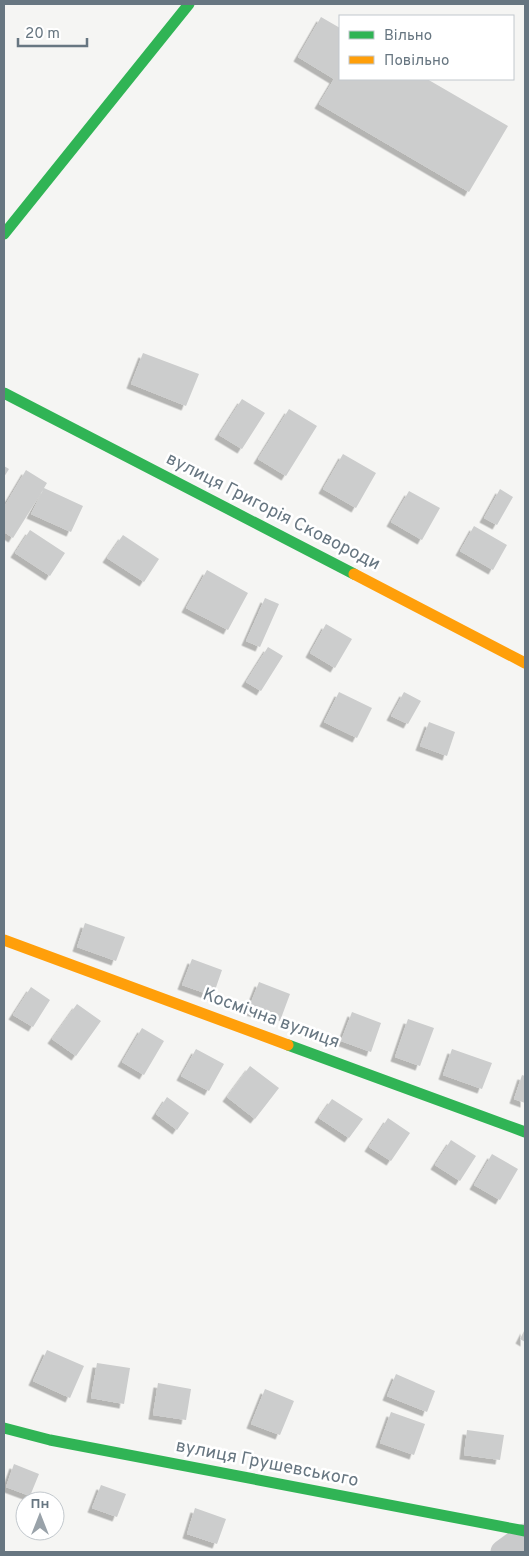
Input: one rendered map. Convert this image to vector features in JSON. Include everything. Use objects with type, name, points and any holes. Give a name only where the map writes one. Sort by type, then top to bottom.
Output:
[{"type":"street","points":[[4,234],[189,4]]},
{"type":"street","name":"вулиця Григорія Сковороди","points":[[4,393],[525,663]]},
{"type":"street","name":"Космічна вулиця","points":[[4,940],[525,1132]]},
{"type":"street","name":"вулиця Грушевського","points":[[4,1428],[50,1440],[525,1531]]},
{"type":"street","points":[[503,1552],[525,1536]]},
{"type":"building","points":[[321,17],[339,27],[339,80],[429,80],[508,126],[469,192],[319,104],[334,79],[298,57]]},
{"type":"building","points":[[143,353],[199,374],[186,406],[131,384]]},
{"type":"building","points":[[242,399],[265,413],[242,449],[219,435]]},
{"type":"building","points":[[289,409],[317,426],[286,476],[258,459]]},
{"type":"building","points":[[343,454],[376,473],[356,508],[323,489]]},
{"type":"building","points":[[4,466],[9,469],[4,477]]},
{"type":"building","points":[[26,470],[47,483],[44,488],[83,506],[71,532],[31,514],[43,490],[13,538],[4,532],[4,507]]},
{"type":"building","points":[[500,489],[513,497],[497,525],[484,518]]},
{"type":"building","points":[[409,491],[440,508],[422,540],[391,522]]},
{"type":"building","points":[[474,526],[507,545],[493,570],[460,551]]},
{"type":"building","points":[[30,530],[65,553],[50,576],[15,553]]},
{"type":"building","points":[[123,535],[159,559],[144,582],[107,558]]},
{"type":"building","points":[[207,570],[248,593],[228,630],[186,608]]},
{"type":"building","points":[[265,598],[279,604],[260,647],[246,641]]},
{"type":"building","points":[[326,624],[352,639],[335,668],[310,653]]},
{"type":"building","points":[[268,647],[283,656],[261,691],[246,682]]},
{"type":"building","points":[[339,692],[372,708],[357,738],[324,722]]},
{"type":"building","points":[[404,692],[421,701],[408,724],[391,716]]},
{"type":"building","points":[[429,722],[455,732],[447,756],[420,746]]},
{"type":"building","points":[[85,923],[125,937],[116,961],[77,947]]},
{"type":"building","points":[[192,959],[222,970],[213,996],[182,985]]},
{"type":"building","points":[[259,982],[290,994],[280,1021],[248,1010]]},
{"type":"building","points":[[31,987],[50,1000],[33,1027],[13,1015]]},
{"type":"building","points":[[77,1004],[101,1021],[76,1056],[52,1039]]},
{"type":"building","points":[[352,1012],[381,1023],[371,1052],[341,1041]]},
{"type":"building","points":[[408,1019],[434,1028],[420,1066],[395,1057]]},
{"type":"building","points":[[142,1028],[164,1041],[144,1075],[122,1062]]},
{"type":"building","points":[[196,1049],[224,1064],[209,1091],[181,1076]]},
{"type":"building","points":[[452,1049],[492,1063],[482,1089],[443,1075]]},
{"type":"building","points":[[250,1066],[279,1088],[255,1119],[227,1097]]},
{"type":"building","points":[[522,1075],[525,1076],[525,1103],[514,1099]]},
{"type":"building","points":[[167,1097],[189,1113],[177,1130],[156,1114]]},
{"type":"building","points":[[332,1099],[363,1119],[349,1138],[319,1118]]},
{"type":"building","points":[[388,1118],[410,1133],[391,1161],[369,1147]]},
{"type":"building","points":[[451,1140],[476,1156],[460,1181],[435,1165]]},
{"type":"building","points":[[492,1154],[518,1169],[500,1200],[474,1185]]},
{"type":"building","points":[[525,1329],[525,1342],[520,1339]]},
{"type":"building","points":[[47,1350],[84,1366],[70,1398],[33,1381]]},
{"type":"building","points":[[97,1363],[130,1368],[124,1404],[91,1398]]},
{"type":"building","points":[[396,1374],[435,1391],[427,1412],[387,1396]]},
{"type":"building","points":[[158,1383],[191,1389],[186,1420],[153,1415]]},
{"type":"building","points":[[265,1389],[294,1401],[280,1435],[251,1424]]},
{"type":"building","points":[[391,1412],[425,1424],[414,1455],[380,1443]]},
{"type":"building","points":[[467,1430],[504,1435],[500,1460],[464,1455]]},
{"type":"building","points":[[14,1464],[39,1474],[32,1491],[17,1491],[6,1487]]},
{"type":"building","points":[[101,1485],[126,1494],[117,1517],[92,1508]]},
{"type":"building","points":[[195,1508],[226,1519],[217,1544],[187,1534]]},
{"type":"traffic: fast","points":[[4,234],[189,4]]},
{"type":"traffic: fast","points":[[4,393],[354,574]]},
{"type":"traffic: fast","points":[[288,1045],[525,1132]]},
{"type":"traffic: fast","points":[[4,1428],[50,1440],[525,1531]]},
{"type":"traffic: slow","points":[[354,574],[525,663]]},
{"type":"traffic: slow","points":[[4,940],[288,1045]]}]
